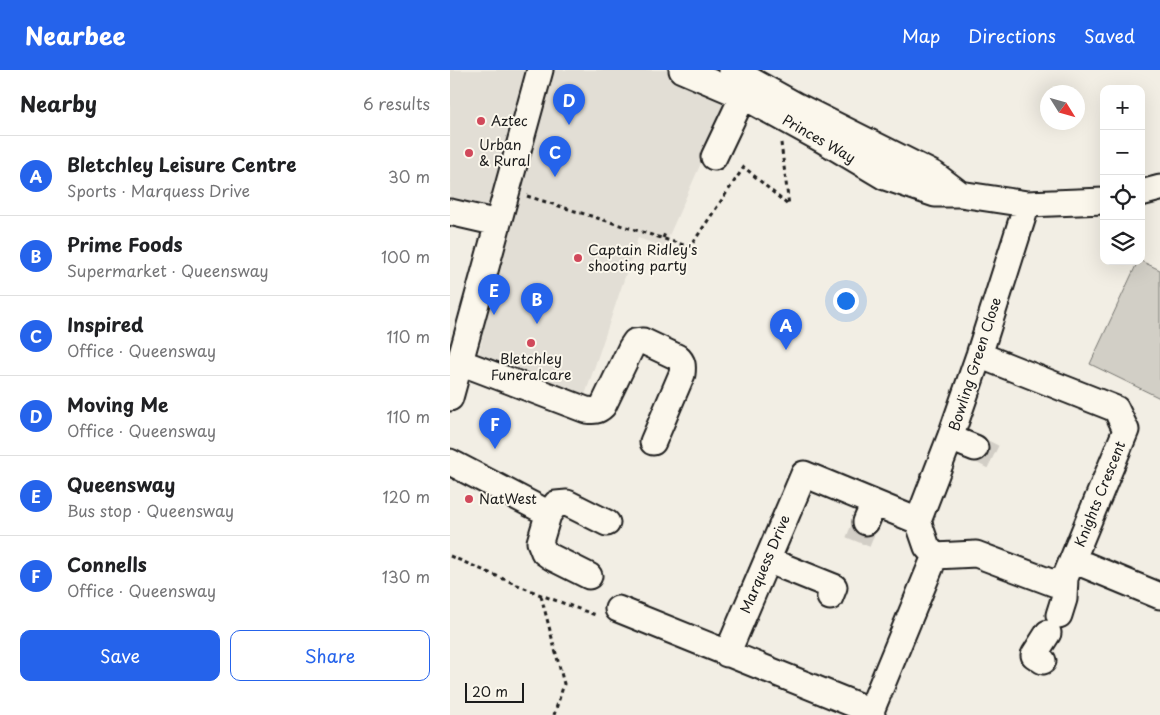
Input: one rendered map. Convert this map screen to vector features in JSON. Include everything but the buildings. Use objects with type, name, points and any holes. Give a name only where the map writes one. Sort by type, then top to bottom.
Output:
[{"type":"street","points":[[450,398],[540,70]]},
{"type":"street","name":"Princes Way","points":[[682,70],[743,96],[884,176],[935,194],[960,194],[1027,204],[1100,201]]},
{"type":"street","name":"Princes Way","points":[[735,71],[795,104],[935,174],[960,194]]},
{"type":"street","points":[[714,157],[743,96]]},
{"type":"street","points":[[1145,192],[1160,188]]},
{"type":"street","name":"Bowling Green Close","points":[[918,521],[950,438],[979,354],[1027,204]]},
{"type":"street","points":[[450,212],[498,223]]},
{"type":"street","points":[[460,362],[592,411],[598,410],[603,406],[630,348],[635,342],[643,341],[676,357],[681,361],[683,367],[682,374],[653,442]]},
{"type":"street","name":"Knights Crescent","points":[[979,354],[1116,409],[1126,430],[1069,569],[1064,599],[1053,624],[1034,655],[1043,661]]},
{"type":"street","points":[[950,438],[974,448]]},
{"type":"street","points":[[450,462],[542,510],[548,515]]},
{"type":"street","name":"Marquess Drive","points":[[727,654],[804,474],[842,481],[870,512],[918,521]]},
{"type":"street","points":[[589,576],[550,557],[544,552],[540,542],[548,515],[556,504],[567,503],[607,523]]},
{"type":"street","points":[[611,614],[727,654],[871,713],[931,552],[918,521]]},
{"type":"street","points":[[931,552],[976,554],[1053,583],[1069,569],[1160,596]]},
{"type":"street","points":[[767,560],[834,587],[830,598]]},
{"type":"path","points":[[506,190],[690,247],[744,167],[789,206],[780,135]]},
{"type":"path","points":[[663,238],[666,231]]},
{"type":"path","points":[[450,556],[541,595],[611,614]]},
{"type":"path","points":[[541,595],[564,684],[554,715]]},
{"type":"shaded area","points":[[450,70],[742,70],[664,247],[638,238],[578,416],[475,373],[508,216],[450,200]]},
{"type":"shaded area","points":[[1145,263],[1160,270],[1160,398],[1090,364],[1136,265],[1145,265]]},
{"type":"tunnel","points":[[975,448],[993,457]]},
{"type":"tunnel","points":[[858,542],[866,522]]},
{"type":"place","name":"Aztec","points":[[481,121]]},
{"type":"place","name":"Moving Me","points":[[569,125]]},
{"type":"place","name":"Urban & Rural","points":[[469,153]]},
{"type":"place","name":"Inspired","points":[[555,177]]},
{"type":"place","name":"Captain Ridley's shooting party","points":[[578,258]]},
{"type":"place","name":"Queensway","points":[[494,315]]},
{"type":"place","name":"Prime Foods","points":[[537,324]]},
{"type":"place","name":"Bletchley Funeralcare","points":[[531,343]]},
{"type":"place","name":"Bletchley Leisure Centre","points":[[786,350]]},
{"type":"place","name":"Connells","points":[[495,449]]},
{"type":"place","name":"NatWest","points":[[469,499]]}]
